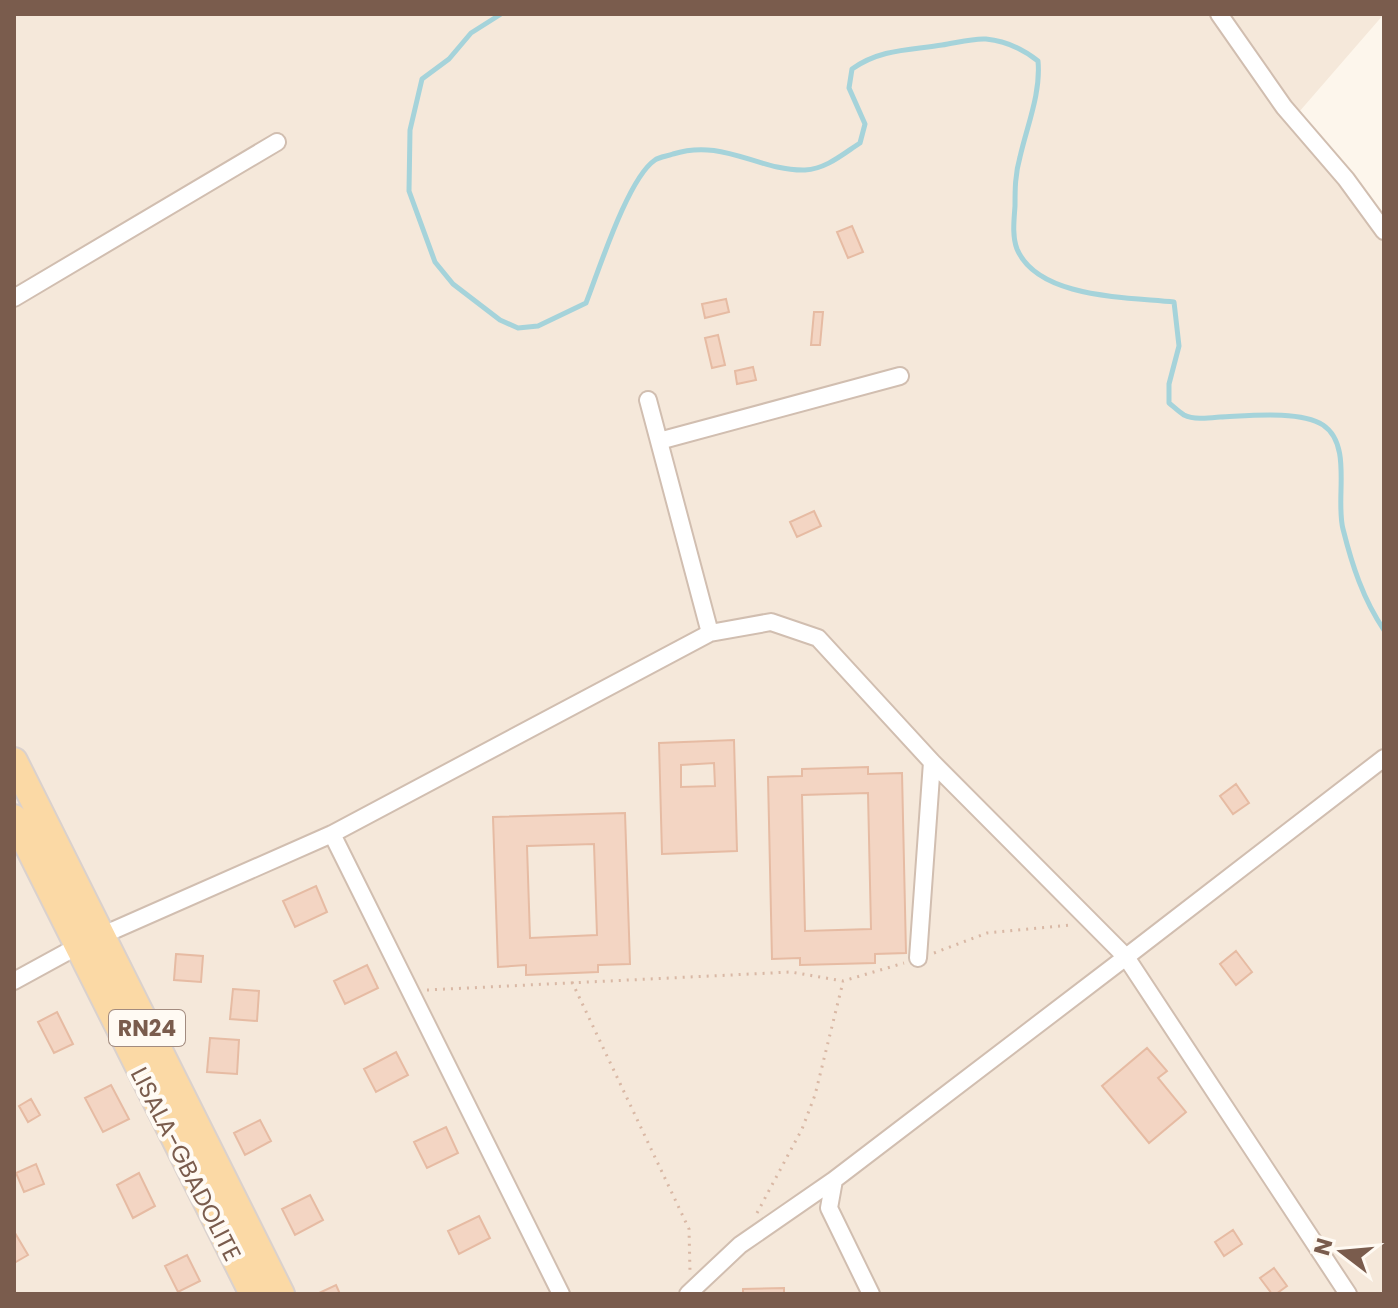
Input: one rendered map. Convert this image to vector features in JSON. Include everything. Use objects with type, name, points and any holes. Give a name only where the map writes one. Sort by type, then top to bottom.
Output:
[{"type":"main road","name":"LISALA-GBADOLITE","points":[[14,761],[159,1112],[253,1294]]},
{"type":"main road","name":"LISALA-GBADOLITE","points":[[14,818],[90,941],[281,1294]]},
{"type":"street","points":[[1219,14],[1284,107],[1346,179],[1384,231]]},
{"type":"street","points":[[14,298],[277,142]]},
{"type":"street","points":[[659,441],[900,376]]},
{"type":"street","points":[[648,400],[710,633]]},
{"type":"street","points":[[14,981],[90,941],[332,834],[710,633],[771,622],[818,638],[932,762],[1126,957],[1348,1294]]},
{"type":"street","points":[[689,1293],[740,1245],[834,1180],[1384,758]]},
{"type":"street","points":[[918,958],[932,762]]},
{"type":"street","points":[[332,834],[561,1294]]},
{"type":"street","points":[[834,1180],[829,1208],[871,1294]]},
{"type":"path","points":[[410,991],[791,972],[843,981],[987,933],[1090,923]]},
{"type":"path","points":[[740,1245],[802,1129],[815,1095],[843,981]]},
{"type":"path","points":[[572,982],[689,1229],[689,1293]]},
{"type":"shaded area","points":[[14,14],[1384,14],[1299,112],[1384,217],[1384,1294],[14,1294]]},
{"type":"building","points":[[852,226],[863,252],[848,258],[837,232]]},
{"type":"building","points":[[726,299],[729,312],[705,318],[702,304]]},
{"type":"building","points":[[814,312],[823,312],[820,345],[811,345]]},
{"type":"building","points":[[718,335],[725,365],[712,368],[705,338]]},
{"type":"building","points":[[753,367],[756,380],[737,384],[735,371]]},
{"type":"building","points":[[814,511],[821,526],[797,537],[790,522]]},
{"type":"building","points":[[734,740],[737,851],[662,854],[659,743]],"holes":[[[714,763],[715,786],[681,787],[681,765]]]},
{"type":"building","points":[[868,767],[868,774],[902,773],[906,953],[875,954],[875,963],[800,965],[800,958],[772,959],[768,777],[802,776],[802,769]],"holes":[[[868,793],[871,929],[805,931],[802,795]]]},
{"type":"building","points":[[1236,784],[1249,803],[1233,814],[1220,796]]},
{"type":"building","points":[[625,813],[630,964],[598,965],[598,972],[526,975],[526,965],[498,967],[493,817]],"holes":[[[594,844],[597,935],[530,938],[527,846]]]},
{"type":"building","points":[[316,886],[327,912],[295,927],[283,901]]},
{"type":"building","points":[[1236,951],[1252,972],[1236,985],[1220,964]]},
{"type":"building","points":[[176,954],[203,956],[201,982],[174,980]]},
{"type":"building","points":[[367,965],[378,988],[345,1004],[334,981]]},
{"type":"building","points":[[233,989],[259,991],[257,1021],[230,1019]]},
{"type":"building","points":[[57,1012],[73,1044],[54,1053],[38,1022]]},
{"type":"building","points":[[210,1038],[239,1040],[237,1074],[207,1072]]},
{"type":"building","points":[[1147,1048],[1167,1071],[1158,1078],[1186,1112],[1149,1143],[1102,1086]]},
{"type":"building","points":[[396,1052],[408,1075],[376,1092],[364,1069]]},
{"type":"building","points":[[111,1085],[129,1119],[103,1132],[85,1098]]},
{"type":"building","points":[[31,1099],[40,1115],[28,1122],[19,1106]]},
{"type":"building","points":[[260,1120],[271,1141],[245,1155],[234,1133]]},
{"type":"building","points":[[446,1127],[458,1153],[427,1168],[414,1142]]},
{"type":"building","points":[[36,1164],[44,1184],[24,1192],[16,1173]]},
{"type":"building","points":[[139,1173],[155,1206],[133,1218],[117,1185]]},
{"type":"building","points":[[310,1195],[323,1220],[295,1235],[282,1209]]},
{"type":"building","points":[[479,1216],[490,1238],[459,1254],[448,1231]]},
{"type":"building","points":[[1233,1230],[1242,1244],[1224,1256],[1215,1242]]},
{"type":"building","points":[[14,1234],[28,1255],[14,1263]]},
{"type":"building","points":[[187,1255],[200,1281],[178,1292],[165,1266]]},
{"type":"building","points":[[1274,1268],[1287,1286],[1272,1294],[1260,1278]]},
{"type":"building","points":[[336,1285],[340,1294],[317,1294]]},
{"type":"building","points":[[784,1288],[784,1294],[743,1294],[743,1289]]},
{"type":"waterway","points":[[501,14],[471,33],[449,59],[422,79],[410,130],[409,191],[435,262],[453,284],[500,320],[518,328],[538,326],[586,303],[625,204],[645,170],[657,159],[691,150],[708,150],[788,169],[813,169],[860,143],[865,124],[849,88],[852,69],[863,62],[896,51],[981,39],[1020,49],[1038,61],[1033,109],[1016,176],[1014,239],[1017,249],[1028,265],[1044,278],[1064,286],[1110,296],[1174,302],[1179,346],[1169,384],[1169,403],[1184,415],[1192,418],[1301,417],[1323,425],[1332,434],[1340,459],[1341,517],[1346,542],[1364,594],[1384,630]]}]
